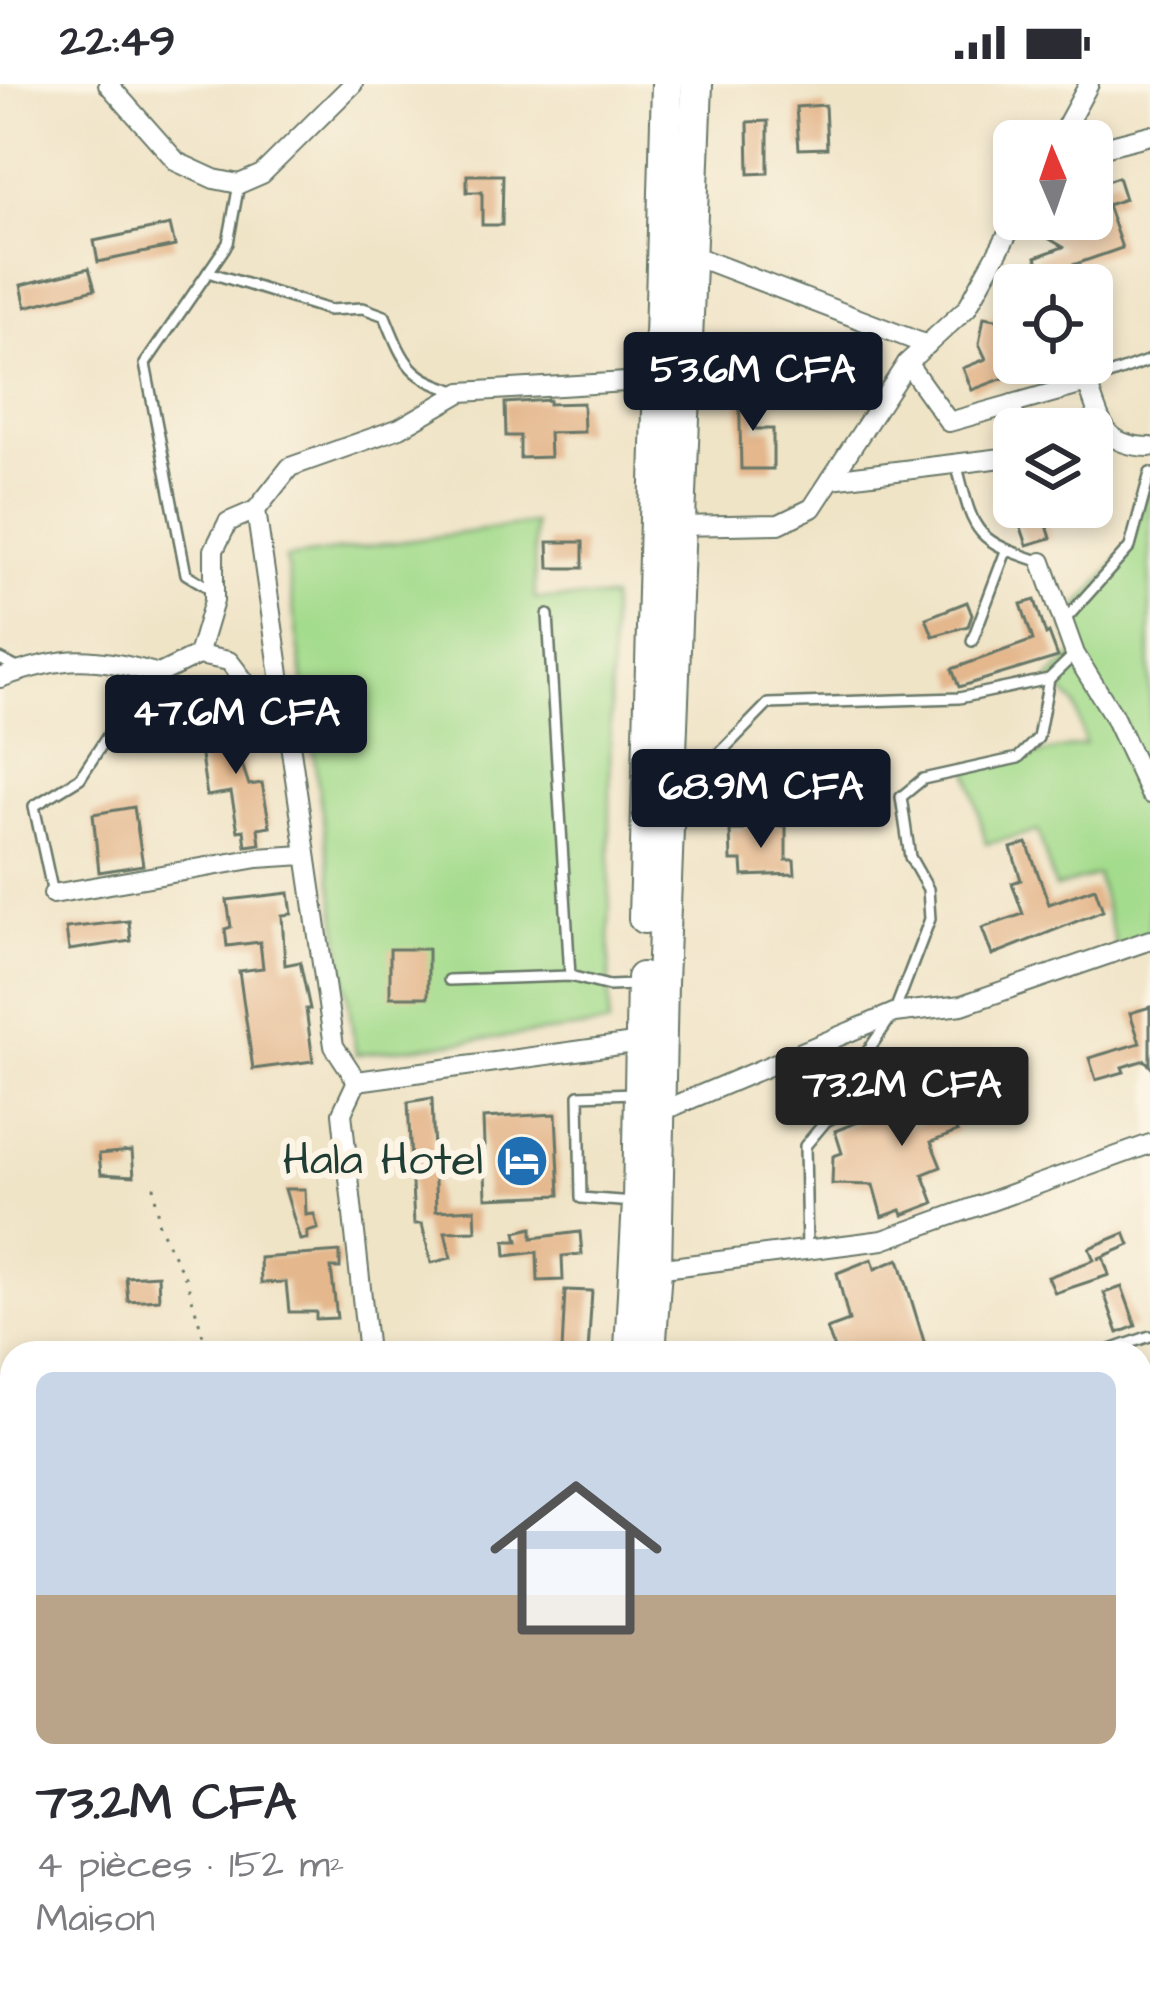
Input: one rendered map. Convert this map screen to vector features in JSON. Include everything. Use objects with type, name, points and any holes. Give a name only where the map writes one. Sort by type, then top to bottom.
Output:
[{"type":"main road","points":[[631,1341],[647,1108],[656,858],[659,380],[667,84]]},
{"type":"main road","points":[[651,1341],[656,1268],[641,1042],[642,985],[656,858],[669,805],[697,84]]},
{"type":"street","points":[[108,84],[177,162],[214,179],[239,184],[262,174],[353,84]]},
{"type":"street","points":[[1069,120],[1089,84]]},
{"type":"street","points":[[1113,145],[1150,135]]},
{"type":"street","points":[[678,526],[779,524],[812,508],[907,363],[967,308],[1004,240]]},
{"type":"street","points":[[689,254],[927,344]]},
{"type":"street","points":[[907,363],[949,422],[1083,384]]},
{"type":"street","points":[[198,655],[214,591],[214,550],[228,522],[256,510],[290,467],[400,428],[462,392],[659,380]]},
{"type":"street","points":[[1087,384],[1106,434],[1126,446],[1150,447]]},
{"type":"street","points":[[1012,404],[1013,408]]},
{"type":"street","points":[[831,479],[993,459]]},
{"type":"street","points":[[256,510],[334,1046],[357,1081]]},
{"type":"street","points":[[1042,562],[1075,654],[1113,716],[1150,794]]},
{"type":"street","points":[[0,678],[45,662],[100,658],[159,674],[198,655],[229,661],[271,716],[286,727]]},
{"type":"street","points":[[53,893],[258,858],[304,855]]},
{"type":"street","points":[[647,1108],[894,1013],[962,1005],[1150,940]]},
{"type":"street","points":[[357,1081],[641,1042]]},
{"type":"street","points":[[357,1081],[342,1113],[367,1341]]},
{"type":"street","points":[[656,1268],[883,1240],[1150,1144]]},
{"type":"lane","points":[[214,591],[186,574],[145,364],[228,243],[239,184]]},
{"type":"lane","points":[[208,272],[329,310],[363,308],[385,316],[399,356],[426,383],[462,392]]},
{"type":"lane","points":[[1113,373],[1150,359]]},
{"type":"lane","points":[[956,464],[973,526],[1006,550],[1042,562]]},
{"type":"lane","points":[[1064,622],[1130,547],[1150,473]]},
{"type":"lane","points":[[972,641],[1006,550]]},
{"type":"lane","points":[[548,615],[570,976]]},
{"type":"lane","points":[[669,805],[767,704],[959,698],[1049,679],[1075,654]]},
{"type":"lane","points":[[0,659],[21,670]]},
{"type":"lane","points":[[53,893],[34,806],[80,778],[131,700],[159,674]]},
{"type":"lane","points":[[807,1250],[806,1146],[826,1121],[848,1110],[867,1052],[894,1013],[930,920],[928,889],[910,857],[902,797],[923,779],[1018,758],[1038,738],[1049,679]]},
{"type":"lane","points":[[449,980],[570,976],[609,986],[642,985]]},
{"type":"lane","points":[[638,1202],[580,1198],[579,1095],[647,1108]]},
{"type":"path","points":[[154,1186],[159,1227],[188,1281],[205,1341]]},
{"type":"green space","points":[[1150,473],[1150,940],[1117,951],[1097,875],[1055,888],[1038,831],[986,844],[968,769],[1085,744],[1075,704],[1049,679],[1075,654],[1064,622],[1130,547]]},
{"type":"green space","points":[[534,523],[535,599],[611,598],[609,1025],[356,1054],[286,558]]},
{"type":"building","points":[[825,105],[827,148],[799,149],[796,107]]},
{"type":"building","points":[[768,121],[768,173],[749,174],[748,122]]},
{"type":"building","points":[[467,175],[503,175],[502,225],[482,225],[482,192],[467,192]]},
{"type":"building","points":[[1118,177],[1125,199],[1113,203],[1113,179]]},
{"type":"building","points":[[1113,222],[1122,248],[1076,264],[1039,264],[1036,257],[1063,247],[1051,240],[1113,240]]},
{"type":"building","points":[[170,225],[175,246],[98,262],[94,241]]},
{"type":"building","points":[[89,268],[95,289],[26,307],[21,285]]},
{"type":"building","points":[[984,317],[993,318],[993,382],[972,390],[963,368],[986,359],[979,344]]},
{"type":"building","points":[[752,381],[755,429],[773,429],[773,469],[741,469],[739,382]]},
{"type":"building","points":[[549,400],[549,404],[583,403],[584,432],[549,433],[550,457],[520,458],[520,436],[506,436],[505,403]]},
{"type":"building","points":[[1021,528],[1048,528],[1051,538],[1027,545]]},
{"type":"building","points":[[548,542],[583,542],[583,568],[549,568]]},
{"type":"building","points":[[1035,600],[1058,657],[959,687],[952,669],[1033,640],[1021,604]]},
{"type":"building","points":[[967,602],[972,615],[968,626],[933,636],[926,618]]},
{"type":"building","points":[[262,726],[267,745],[237,749],[249,785],[262,783],[270,826],[258,828],[260,844],[246,846],[244,830],[238,831],[231,792],[207,796],[198,736]]},
{"type":"building","points":[[134,807],[143,865],[99,872],[93,814]]},
{"type":"building","points":[[743,826],[786,826],[786,860],[794,860],[795,874],[743,876],[742,861],[731,861],[730,830],[743,830]]},
{"type":"building","points":[[1027,843],[1049,904],[1095,888],[1103,911],[992,955],[982,928],[1023,914],[1012,883],[1021,880],[1011,848]]},
{"type":"building","points":[[289,893],[292,914],[282,915],[285,965],[300,962],[310,1009],[306,1009],[313,1061],[253,1069],[239,971],[263,968],[260,942],[227,946],[225,929],[231,927],[227,900]]},
{"type":"building","points":[[129,921],[131,941],[69,950],[66,928]]},
{"type":"building","points":[[390,949],[428,949],[428,997],[390,997]]},
{"type":"building","points":[[1150,1007],[1150,1066],[1145,1060],[1096,1080],[1089,1058],[1140,1043],[1130,1013]]},
{"type":"building","points":[[987,1072],[994,1091],[948,1109],[957,1132],[931,1142],[941,1167],[923,1174],[934,1203],[882,1217],[873,1185],[832,1184],[833,1156],[842,1153],[835,1131],[886,1111],[889,1117],[899,1114],[904,1129],[928,1120],[920,1097]]},
{"type":"building","points":[[432,1098],[436,1211],[475,1209],[476,1231],[445,1232],[451,1258],[431,1263],[422,1224],[414,1224],[408,1102]]},
{"type":"building","points":[[556,1114],[560,1195],[486,1198],[483,1118]]},
{"type":"building","points":[[132,1151],[134,1176],[101,1174],[99,1154]]},
{"type":"building","points":[[285,1189],[305,1189],[306,1215],[314,1214],[318,1229],[307,1232],[307,1239],[300,1240]]},
{"type":"building","points":[[532,1228],[532,1238],[580,1232],[582,1254],[562,1256],[563,1280],[538,1281],[537,1252],[506,1256],[505,1241],[518,1241],[516,1232]]},
{"type":"building","points":[[1125,1233],[1130,1245],[1097,1259],[1103,1257],[1109,1275],[1055,1293],[1048,1277],[1094,1260],[1089,1248]]},
{"type":"building","points":[[340,1252],[340,1268],[331,1268],[337,1318],[289,1312],[286,1282],[261,1283],[260,1258]]},
{"type":"building","points":[[872,1259],[875,1269],[899,1259],[924,1341],[832,1341],[827,1329],[849,1321],[837,1273]]},
{"type":"building","points":[[158,1275],[159,1299],[128,1301],[126,1277]]},
{"type":"building","points":[[1122,1287],[1136,1326],[1118,1333],[1104,1293]]},
{"type":"building","points":[[565,1290],[592,1291],[589,1341],[563,1341]]},
{"type":"place","name":"Hala Hotel","points":[[522,1161]]}]
